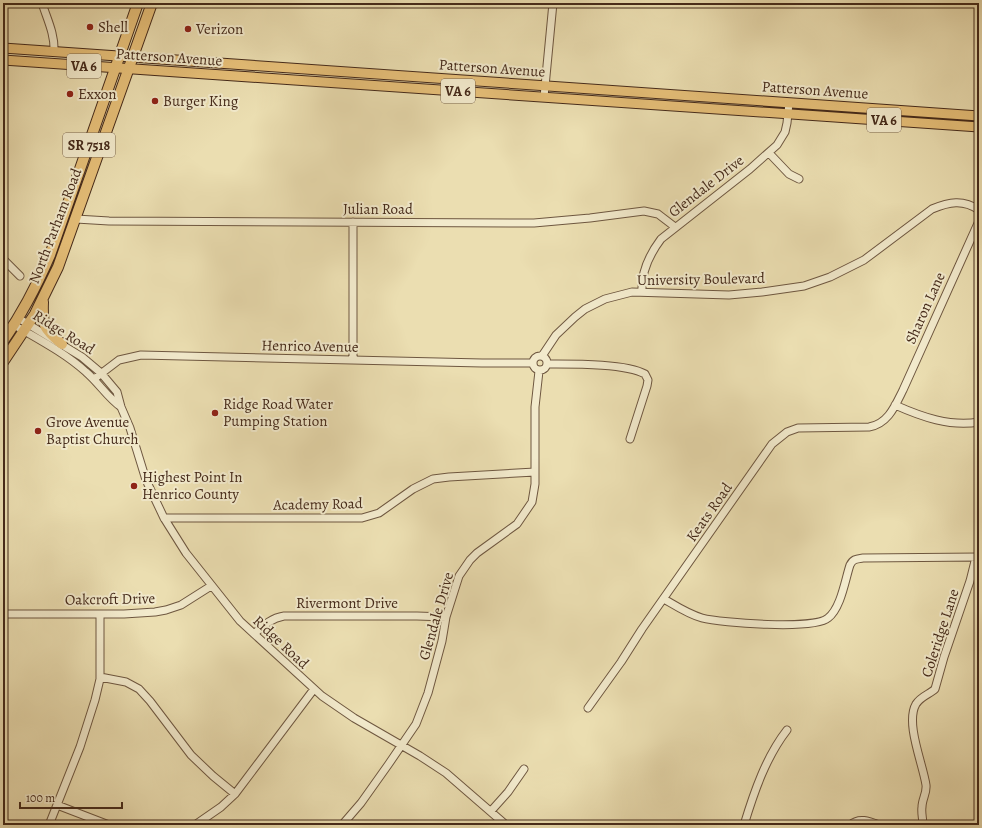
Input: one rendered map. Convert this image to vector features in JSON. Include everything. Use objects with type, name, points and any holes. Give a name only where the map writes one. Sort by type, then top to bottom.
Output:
[{"type":"highway","name":"North Parham Road","points":[[3,341],[40,278],[62,222],[138,3]]},
{"type":"highway","name":"North Parham Road","points":[[3,362],[43,299],[63,255],[152,3]]},
{"type":"highway","points":[[62,222],[67,224],[68,228],[62,246],[63,255]]},
{"type":"highway","points":[[43,299],[42,314],[45,327],[62,344]]},
{"type":"main road","name":"Patterson Avenue","points":[[3,48],[979,116]]},
{"type":"main road","name":"Patterson Avenue","points":[[3,60],[979,127]]},
{"type":"street","points":[[42,3],[53,38],[54,52]]},
{"type":"street","points":[[544,97],[552,3]]},
{"type":"street","name":"Glendale Drive","points":[[642,292],[644,273],[653,251],[661,239],[702,208],[777,145],[785,132],[789,103]]},
{"type":"street","points":[[769,153],[789,174],[800,179]]},
{"type":"street","name":"University Boulevard","points":[[542,356],[556,335],[585,309],[605,298],[632,292],[729,295],[804,286],[830,277],[864,260],[932,209],[944,204],[958,202],[966,203],[979,210]]},
{"type":"street","name":"Julian Road","points":[[76,219],[109,221],[534,223],[644,211],[658,214],[675,227]]},
{"type":"street","name":"Sharon Lane","points":[[895,405],[979,221]]},
{"type":"street","points":[[353,222],[353,360]]},
{"type":"street","points":[[3,259],[20,276]]},
{"type":"street","name":"Ridge Road","points":[[16,321],[78,365],[94,379],[111,400],[121,407]]},
{"type":"street","name":"Ridge Road","points":[[26,328],[62,344],[82,357],[101,373],[117,392],[121,407],[132,432],[146,480],[164,518],[186,553],[240,621],[314,689],[354,718],[402,745],[446,773],[506,825]]},
{"type":"street","name":"Henrico Avenue","points":[[94,379],[119,360],[141,355],[533,363]]},
{"type":"street","points":[[542,356],[546,359],[547,364],[544,369],[539,370],[534,368],[533,363],[535,357],[542,356]]},
{"type":"street","points":[[547,364],[616,367],[641,371],[647,376],[647,386],[630,439]]},
{"type":"street","name":"Glendale Drive","points":[[342,825],[361,803],[416,724],[424,706],[442,641],[446,617],[457,580],[470,560],[477,553],[517,524],[532,502],[535,472],[535,407],[539,370]]},
{"type":"street","points":[[895,405],[925,417],[944,422],[963,424],[979,422]]},
{"type":"street","name":"Keats Road","points":[[588,708],[766,452],[780,436],[790,430],[805,427],[873,426],[880,424],[886,419],[895,405]]},
{"type":"street","name":"Academy Road","points":[[164,518],[362,518],[379,513],[413,488],[433,479],[535,472]]},
{"type":"street","points":[[664,599],[690,613],[710,620],[793,624],[813,623],[825,621],[834,613],[850,565],[852,561],[856,559],[978,557]]},
{"type":"street","name":"Coleridge Lane","points":[[923,825],[921,809],[926,785],[912,721],[913,710],[917,702],[926,694],[936,689],[944,657],[978,557]]},
{"type":"street","name":"Oakcroft Drive","points":[[3,614],[147,613],[166,610],[181,605],[211,586]]},
{"type":"street","points":[[49,825],[89,722],[95,700],[100,677],[100,614]]},
{"type":"street","name":"Rivermont Drive","points":[[254,634],[268,622],[277,617],[284,616],[446,617]]},
{"type":"street","points":[[100,677],[126,682],[139,689],[191,754],[213,776],[235,794]]},
{"type":"street","points":[[195,825],[221,807],[235,794],[314,689]]},
{"type":"street","points":[[744,825],[758,784],[772,750],[787,730]]},
{"type":"street","points":[[491,811],[508,792],[524,768]]},
{"type":"street","points":[[57,805],[109,825]]},
{"type":"street","points":[[850,825],[860,820],[879,825]]},
{"type":"place","name":"Shell","points":[[90,27]]},
{"type":"place","name":"Verizon","points":[[188,29]]},
{"type":"place","name":"Exxon","points":[[70,94]]},
{"type":"place","name":"Burger King","points":[[155,101]]},
{"type":"place","name":"Ridge Road Water Pumping Station","points":[[215,413]]},
{"type":"place","name":"Grove Avenue Baptist Church","points":[[38,431]]},
{"type":"place","name":"Highest Point In Henrico County","points":[[134,486]]}]
